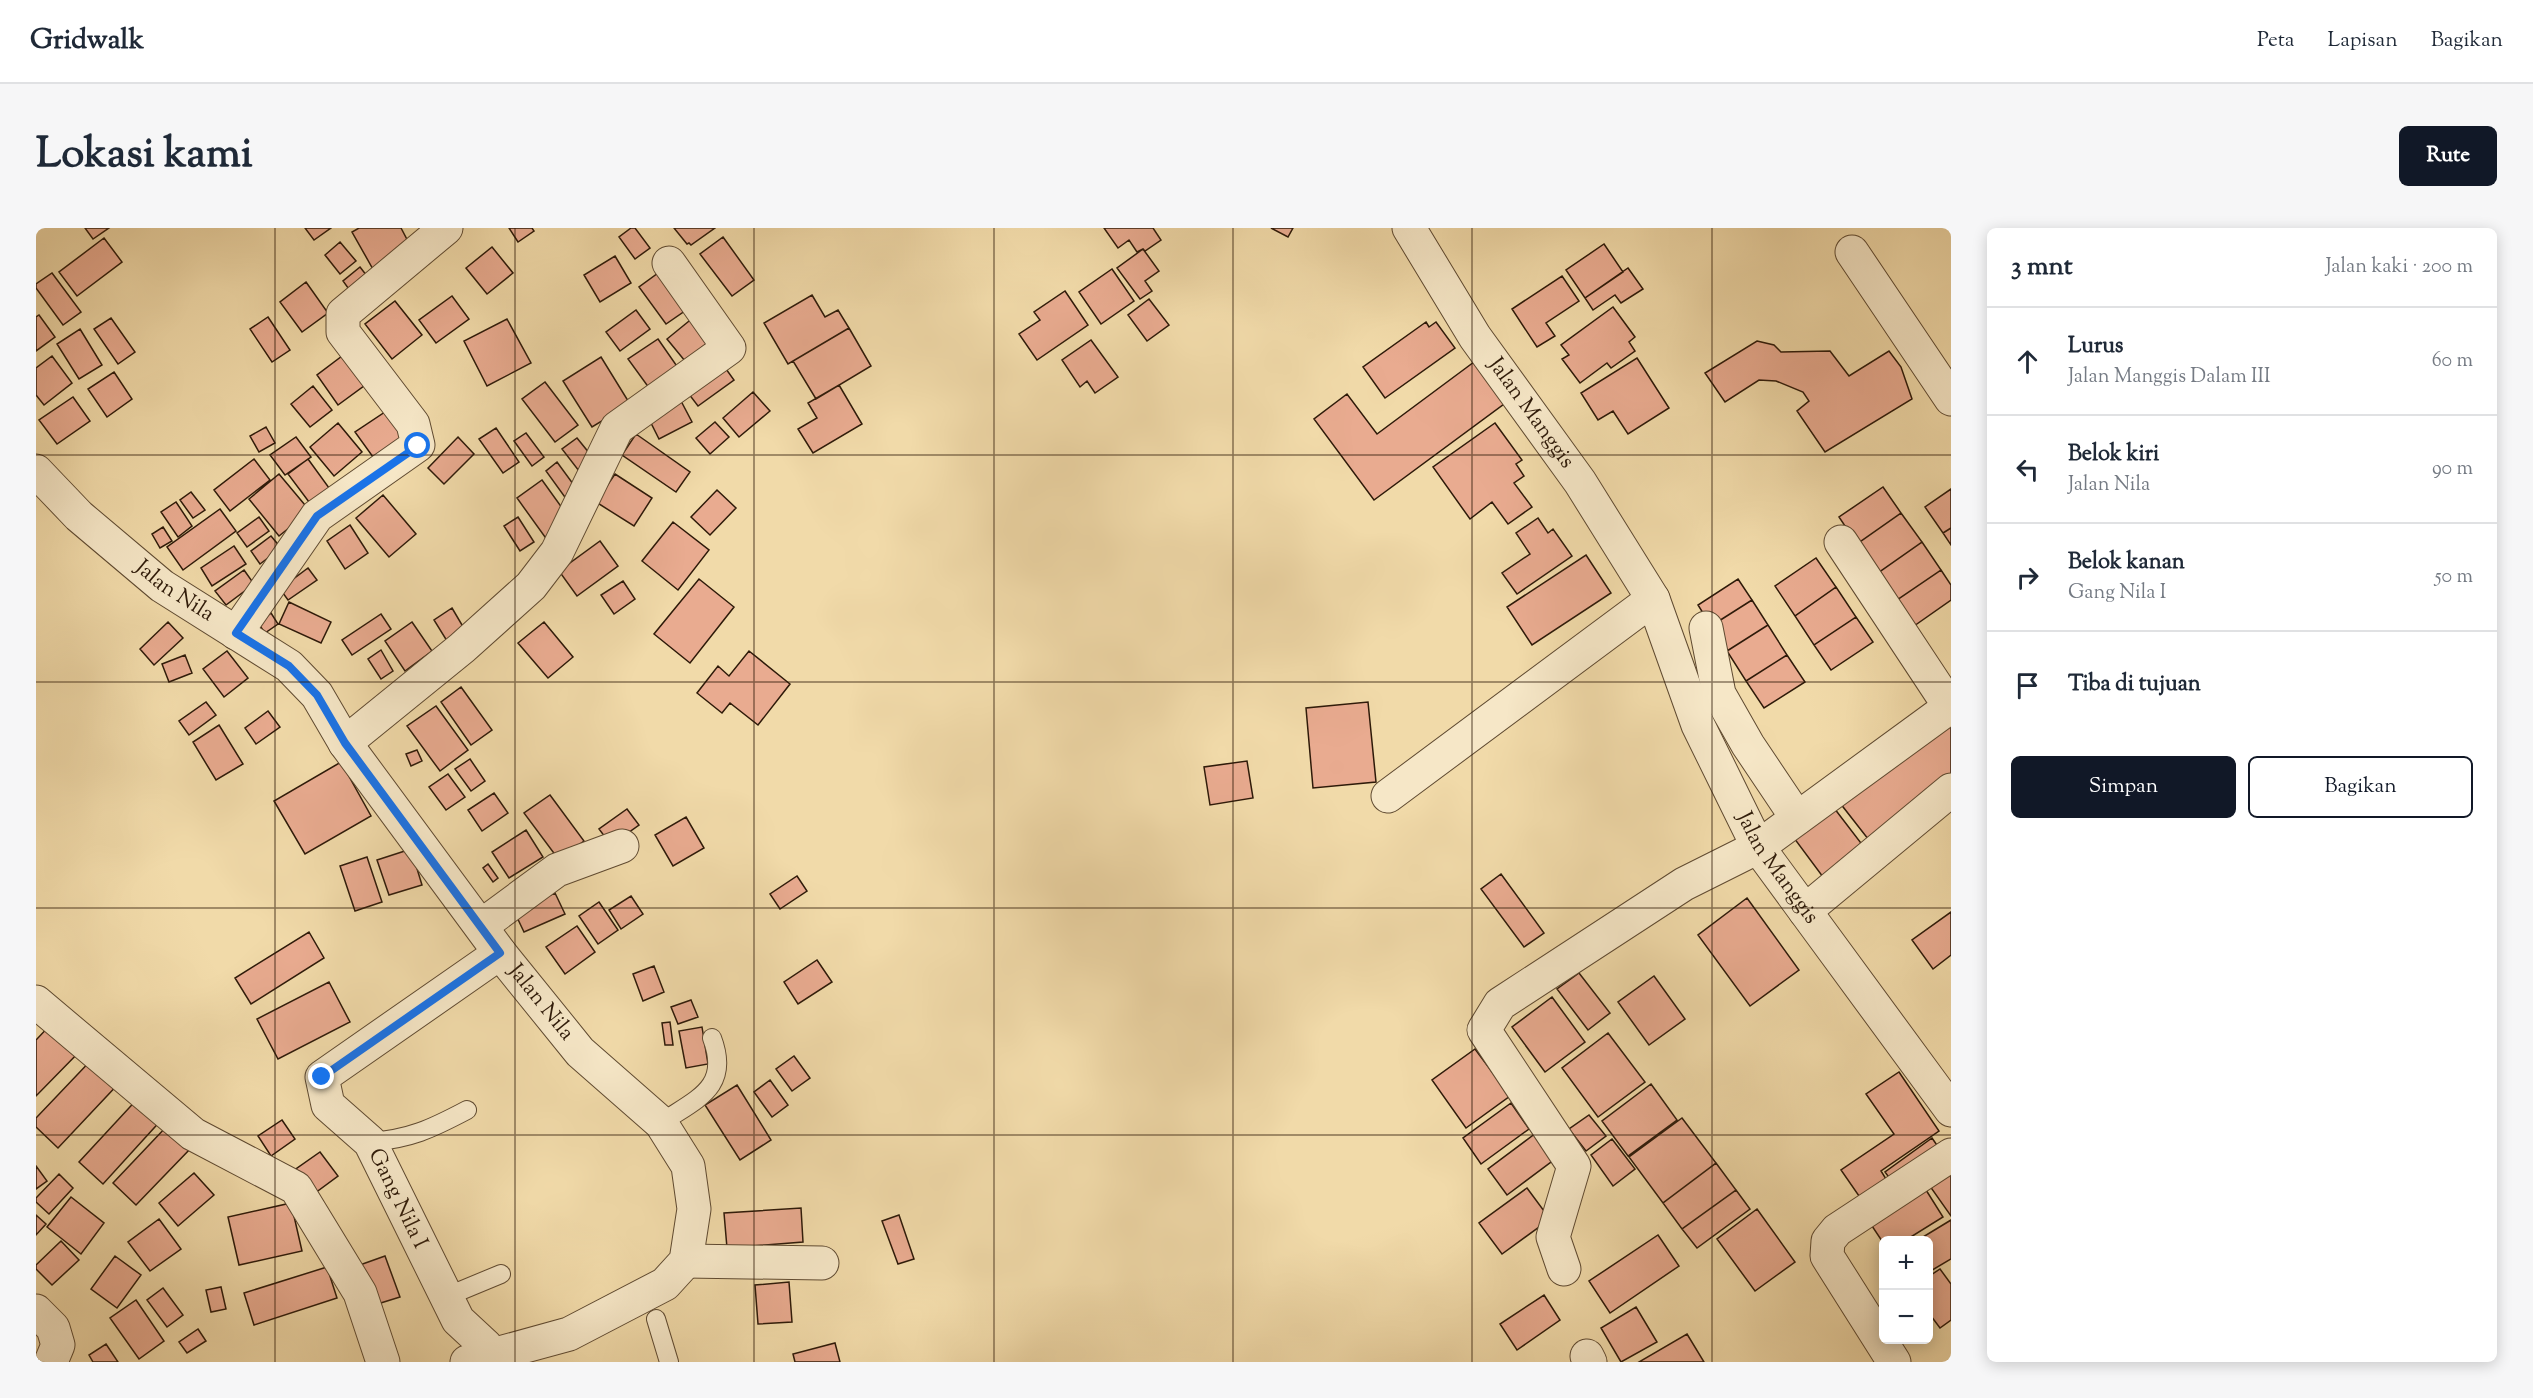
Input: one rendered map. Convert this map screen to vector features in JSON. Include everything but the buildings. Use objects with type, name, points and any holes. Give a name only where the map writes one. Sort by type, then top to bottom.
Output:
[{"type":"street","points":[[236,633],[317,516],[418,446],[413,424],[343,332],[343,314],[446,228]]},
{"type":"street","name":"Jalan Manggis","points":[[1409,228],[1475,337],[1580,482],[1653,599],[1698,725],[1758,847],[1951,1110]]},
{"type":"street","points":[[1852,252],[1951,399]]},
{"type":"street","points":[[345,743],[462,648],[531,586],[556,552],[617,428],[729,348],[669,263]]},
{"type":"street","name":"Jalan Nila","points":[[36,471],[79,516],[162,586],[289,666],[317,695],[345,743],[500,953],[580,1052],[661,1123],[688,1166],[694,1209],[686,1261]]},
{"type":"street","points":[[1564,1269],[1553,1238],[1574,1166],[1484,1030],[1500,1004],[1684,884],[1758,847],[1951,706],[1841,542]]},
{"type":"street","points":[[1388,796],[1653,599]]},
{"type":"street","points":[[1706,628],[1719,694],[1748,745],[1797,818]]},
{"type":"street","points":[[1805,910],[1951,790]]},
{"type":"street","points":[[482,927],[557,870],[622,846]]},
{"type":"street","name":"Gang Nila I","points":[[479,1359],[486,1346],[458,1320],[447,1302],[370,1142],[328,1105],[322,1077],[500,953]]},
{"type":"street","points":[[36,1002],[193,1134],[296,1188],[360,1293],[383,1362]]},
{"type":"street","points":[[1894,1362],[1827,1256],[1828,1241],[1837,1230],[1951,1155]]},
{"type":"street","points":[[479,1359],[569,1334],[665,1284],[686,1261],[822,1263]]},
{"type":"street","points":[[36,1311],[52,1328],[59,1356]]},
{"type":"lane","points":[[661,1123],[708,1090],[718,1074],[718,1052],[712,1038]]},
{"type":"lane","points":[[370,1142],[398,1139],[428,1132],[467,1110]]},
{"type":"lane","points":[[447,1302],[460,1292],[501,1274]]},
{"type":"lane","points":[[656,1319],[669,1362]]},
{"type":"route","points":[[322,1077],[500,953],[345,743],[317,695],[289,666],[236,633],[317,516],[418,446]]}]
